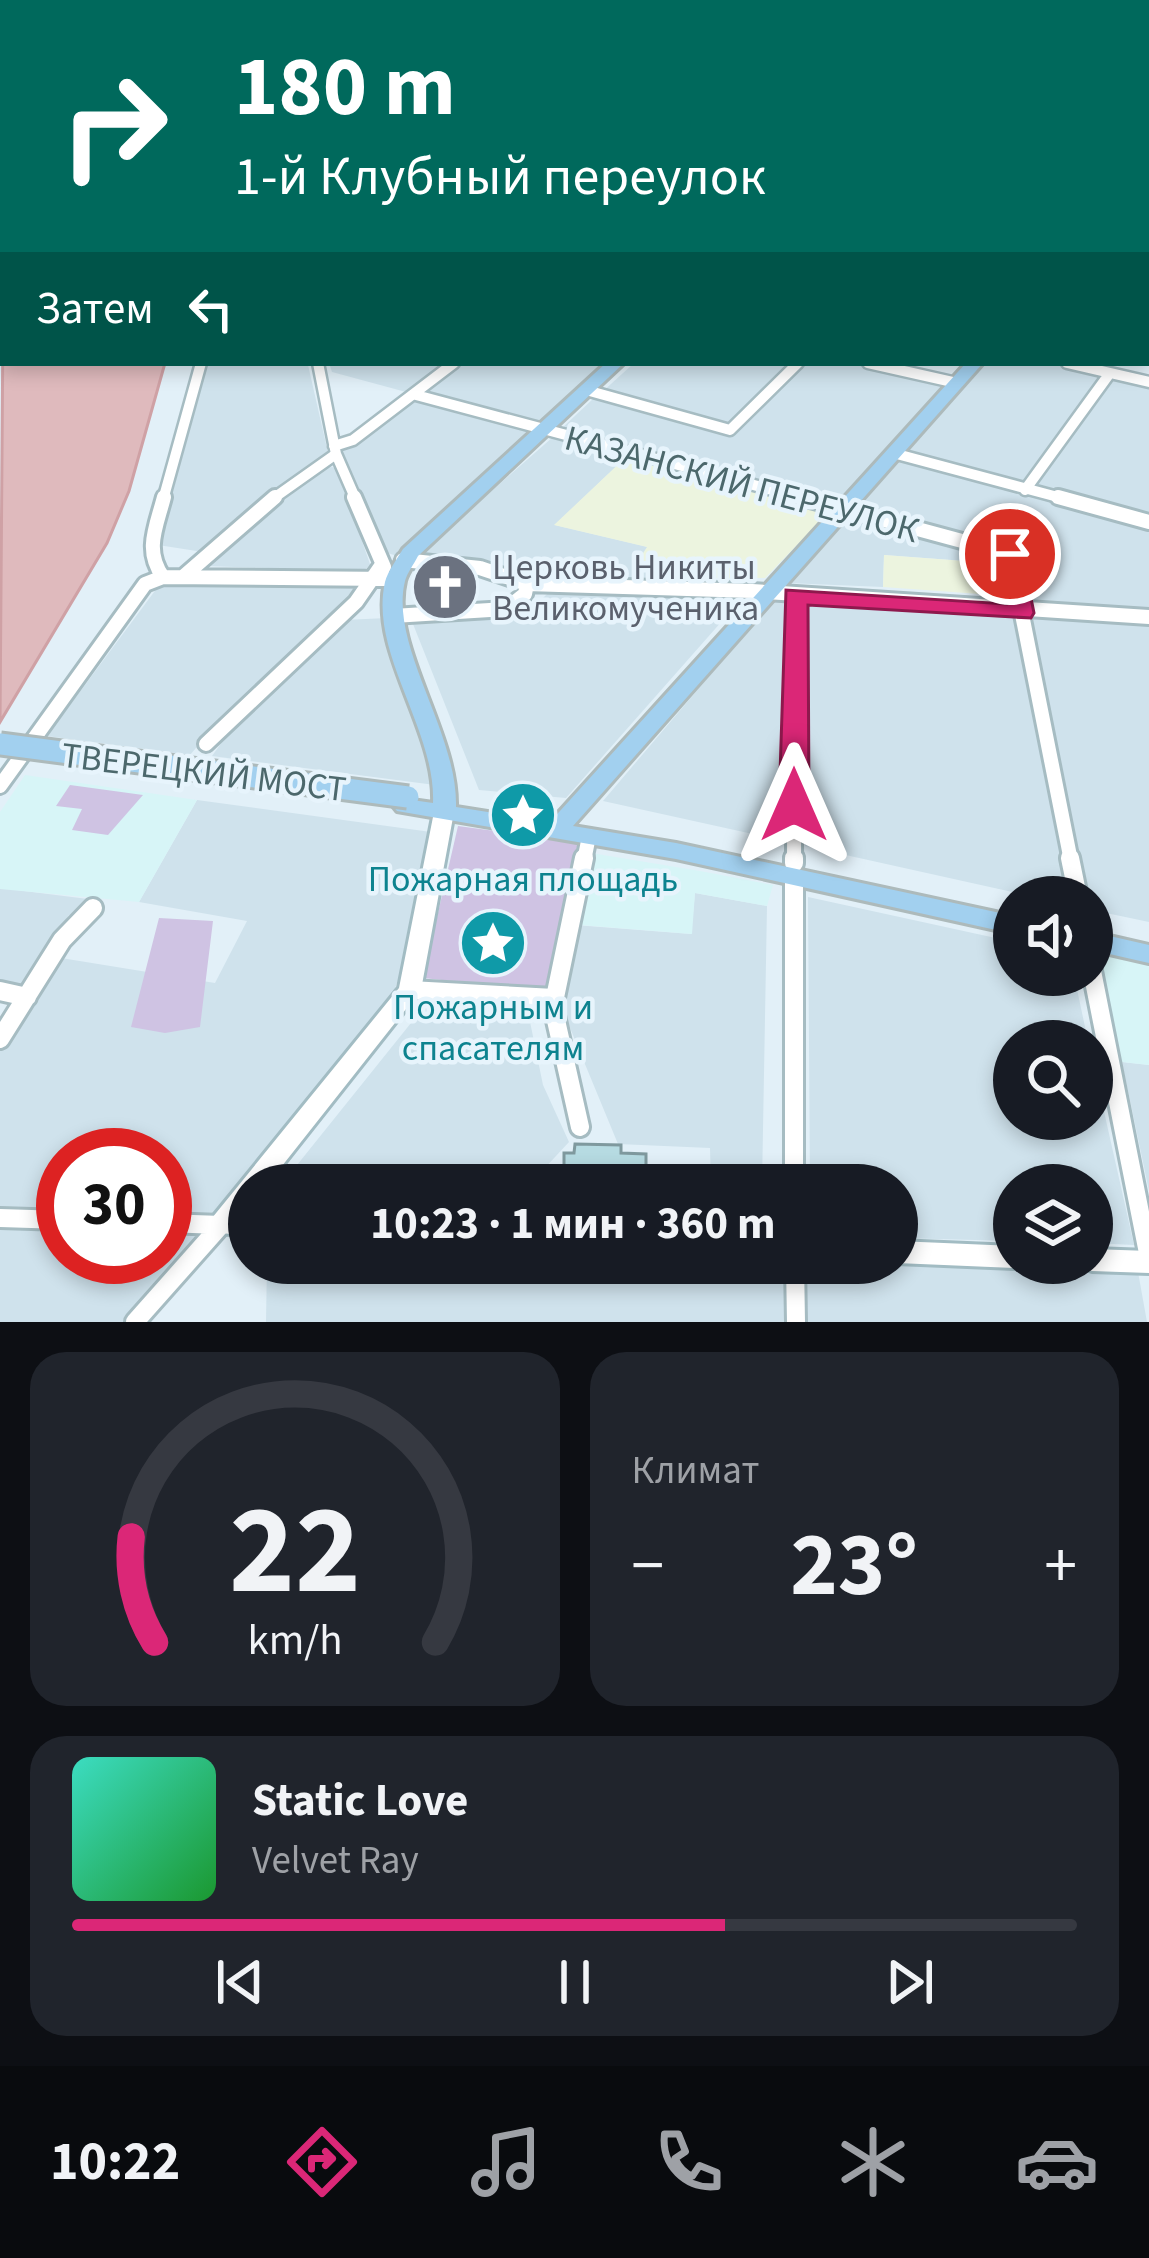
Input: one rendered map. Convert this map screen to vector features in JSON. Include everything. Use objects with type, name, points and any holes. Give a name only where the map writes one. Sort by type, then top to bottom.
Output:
[{"type":"main road","points":[[445,807],[448,783],[393,616],[389,571],[613,366]]},
{"type":"main road","points":[[560,824],[972,366]]},
{"type":"main road","name":"ТВЕРЕЦКИЙ МОСТ","points":[[0,748],[560,824],[794,870]]},
{"type":"main road","points":[[794,870],[993,906]]},
{"type":"main road","points":[[794,870],[993,920]]},
{"type":"main road","points":[[1113,936],[1149,939]]},
{"type":"main road","points":[[1113,940],[1149,954]]},
{"type":"street","points":[[163,577],[151,560],[151,544],[200,366]]},
{"type":"street","points":[[319,366],[335,450],[389,571]]},
{"type":"street","points":[[184,576],[251,515],[450,366]]},
{"type":"street","points":[[586,391],[730,430],[795,366]]},
{"type":"street","points":[[881,366],[957,383]]},
{"type":"street","points":[[1080,366],[1149,382]]},
{"type":"street","points":[[1024,490],[1110,373]]},
{"type":"street","name":"КАЗАНСКИЙ ПЕРЕУЛОК","points":[[416,395],[1010,554],[1021,613]]},
{"type":"street","points":[[893,454],[1149,522]]},
{"type":"street","points":[[0,786],[132,594],[163,577],[480,568],[526,584],[768,592],[1021,613],[1149,617]]},
{"type":"street","points":[[206,744],[389,571]]},
{"type":"street","points":[[393,616],[506,609],[525,594],[526,584]]},
{"type":"street","points":[[794,1164],[795,596]]},
{"type":"street","points":[[1021,613],[1074,876]]},
{"type":"street","points":[[278,1164],[410,990],[445,807]]},
{"type":"street","points":[[580,1127],[554,998],[599,830]]},
{"type":"street","points":[[0,1039],[62,940],[93,908]]},
{"type":"street","points":[[410,990],[554,998]]},
{"type":"street","points":[[0,991],[27,997]]},
{"type":"street","points":[[1097,996],[1149,1260],[1113,1260]]},
{"type":"street","points":[[0,1218],[36,1219]]},
{"type":"street","points":[[135,1322],[228,1219]]},
{"type":"street","points":[[192,1224],[220,1225]]},
{"type":"street","points":[[918,1253],[993,1256]]},
{"type":"street","points":[[795,1284],[796,1322]]},
{"type":"shaded area","points":[[3,366],[164,366],[129,491],[107,543],[0,722]]},
{"type":"shaded area","points":[[207,366],[308,366],[329,457],[203,552],[158,545]]},
{"type":"shaded area","points":[[330,366],[438,366],[406,392],[332,372]]},
{"type":"shaded area","points":[[456,366],[605,366],[538,424],[424,393]]},
{"type":"shaded area","points":[[631,366],[786,366],[727,427],[600,394]]},
{"type":"shaded area","points":[[800,366],[873,366],[947,384],[838,505],[561,429],[595,397],[731,435]]},
{"type":"shaded area","points":[[982,366],[1062,366],[1102,375],[1021,487],[904,454]]},
{"type":"shaded area","points":[[1113,378],[1149,386],[1149,519],[1030,490]]},
{"type":"shaded area","points":[[417,398],[536,431],[403,554],[394,555],[381,551],[341,448]]},
{"type":"shaded area","points":[[553,437],[625,458],[555,525],[648,547],[657,578],[522,578],[427,557],[423,551]]},
{"type":"shaded area","points":[[900,457],[1149,524],[1149,612],[1031,607],[1015,550],[855,506]]},
{"type":"shaded area","points":[[625,458],[829,512],[765,578],[657,578],[655,567],[636,564],[647,547],[554,525]]},
{"type":"shaded area","points":[[320,469],[337,469],[371,567],[359,571],[206,566],[244,525]]},
{"type":"shaded area","points":[[844,519],[1004,556],[1005,564],[884,555],[883,587],[787,583]]},
{"type":"shaded area","points":[[884,555],[1005,564],[1008,596],[883,587]]},
{"type":"shaded area","points":[[163,580],[361,582],[343,610],[212,729],[190,755],[47,736]]},
{"type":"shaded area","points":[[551,590],[745,595],[566,798],[479,790],[413,624],[426,617],[540,601]]},
{"type":"shaded area","points":[[774,600],[795,603],[785,841],[603,801]]},
{"type":"shaded area","points":[[808,601],[1017,616],[1067,876],[993,876],[993,888],[805,846]]},
{"type":"shaded area","points":[[1030,615],[1149,620],[1149,922],[1113,914],[1113,876],[1083,876]]},
{"type":"shaded area","points":[[387,618],[435,785],[212,756],[237,721],[344,620]]},
{"type":"shaded area","points":[[25,775],[197,800],[139,902],[0,889],[0,812]]},
{"type":"shaded area","points":[[70,785],[143,795],[108,835],[72,830],[82,809],[56,806]]},
{"type":"shaded area","points":[[197,800],[431,832],[414,935],[387,1011],[263,1164],[228,1164],[228,1207],[192,1252],[192,1128],[36,1128],[36,1284],[166,1284],[135,1322],[0,1322],[0,1045],[55,957],[215,983],[247,921],[139,902]]},
{"type":"shaded area","points":[[458,826],[578,842],[546,991],[423,978]]},
{"type":"shaded area","points":[[591,853],[773,885],[767,906],[695,893],[692,934],[580,925]]},
{"type":"shaded area","points":[[0,888],[88,899],[78,916],[69,915],[23,988],[0,984]]},
{"type":"shaded area","points":[[695,893],[767,906],[762,1164],[710,1164],[710,1148],[618,1144],[561,1006],[575,925],[691,934]]},
{"type":"shaded area","points":[[808,897],[993,937],[993,996],[1078,996],[1084,1020],[993,1020],[993,1140],[1110,1140],[1134,1245],[1113,1244],[1113,1164],[993,1164],[993,1240],[918,1239],[918,1164],[810,1164]]},
{"type":"shaded area","points":[[159,918],[213,921],[200,1027],[165,1033],[131,1027]]},
{"type":"shaded area","points":[[1113,955],[1149,964],[1149,1065],[1122,1062],[1108,996],[1113,996]]},
{"type":"shaded area","points":[[423,1008],[528,1012],[543,1085],[569,1142],[549,1164],[298,1164]]},
{"type":"shaded area","points":[[1122,1062],[1149,1065],[1149,1191]]},
{"type":"shaded area","points":[[918,1266],[993,1268],[993,1284],[1113,1284],[1113,1271],[1138,1272],[1147,1322],[806,1322],[805,1284],[918,1284]]},
{"type":"shaded area","points":[[267,1284],[785,1284],[785,1322],[266,1322]]},
{"type":"building","points":[[575,1144],[621,1145],[621,1153],[646,1154],[646,1164],[564,1164],[564,1153],[574,1153]]},
{"type":"place","name":"Церковь Никиты Великомученика","points":[[445,587]]},
{"type":"place","name":"Пожарная площадь","points":[[523,815]]},
{"type":"place","name":"Пожарным и спасателям","points":[[493,943]]},
{"type":"route","points":[[794,805],[795,596],[1021,613],[1010,554]]}]
